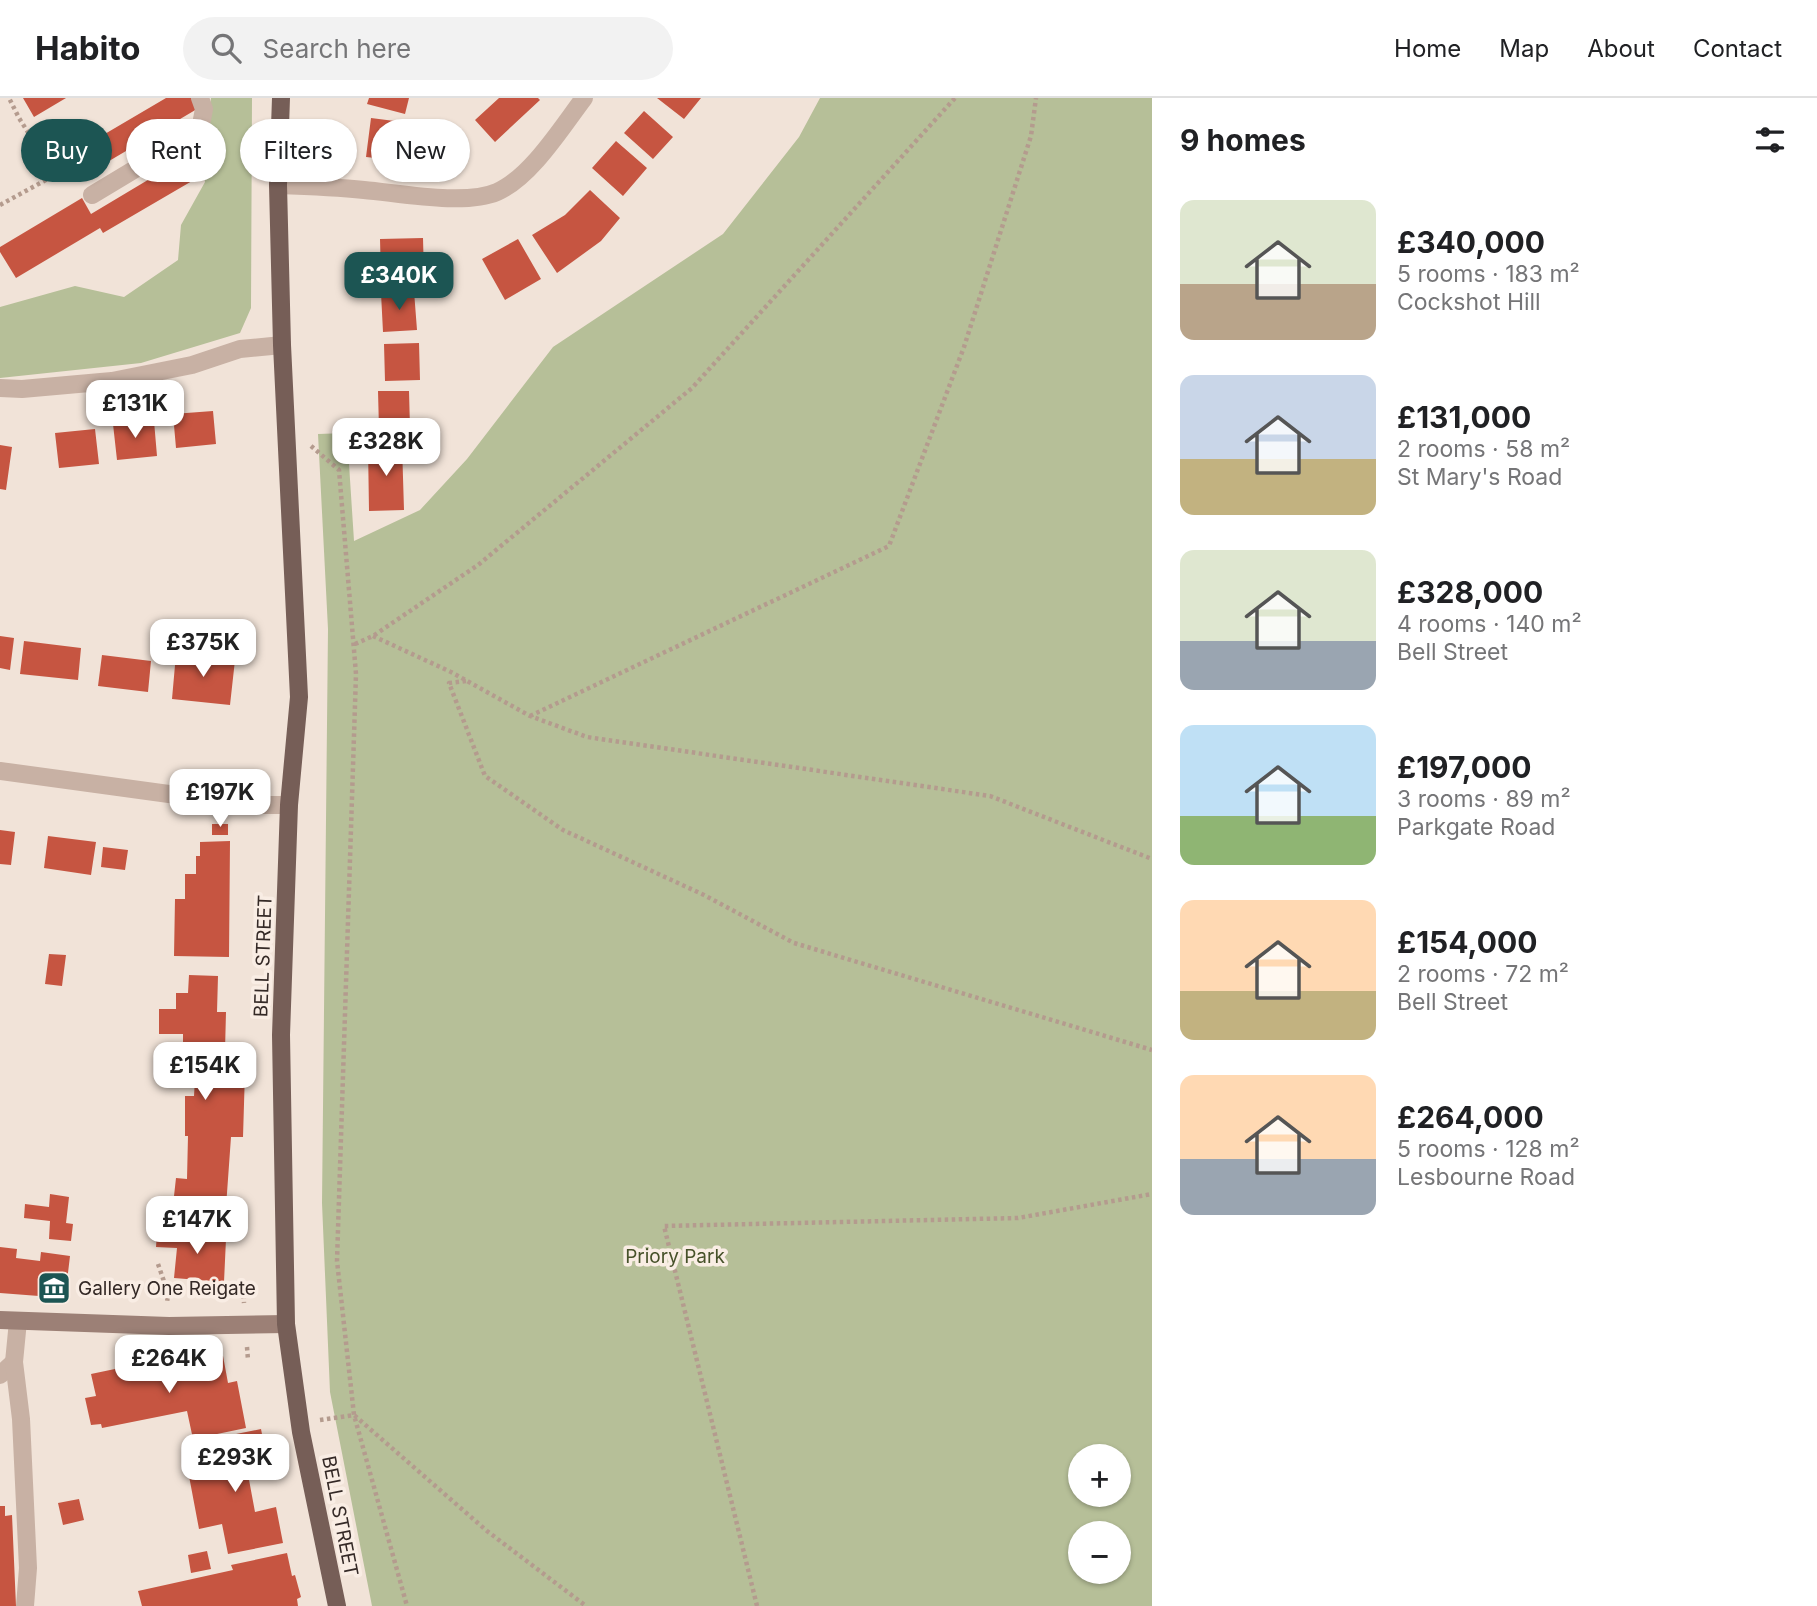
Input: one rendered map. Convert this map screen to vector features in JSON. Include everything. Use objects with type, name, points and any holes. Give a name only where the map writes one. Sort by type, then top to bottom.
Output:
[{"type":"main road","name":"BELL STREET","points":[[281,98],[278,186],[282,345],[299,697],[289,805],[281,1035],[286,1324],[302,1432],[337,1606]]},
{"type":"main road","points":[[9,1321],[181,1326],[286,1324]]},
{"type":"street","points":[[92,195],[200,130],[204,109],[200,98]]},
{"type":"street","points":[[278,186],[332,187],[461,199],[498,192],[540,156],[584,98]]},
{"type":"street","points":[[0,388],[22,389],[112,381],[192,365],[240,349],[282,345]]},
{"type":"street","points":[[0,771],[220,801],[289,805]]},
{"type":"street","points":[[9,1321],[21,1419],[28,1569],[26,1606]]},
{"type":"street","points":[[0,1375],[14,1362]]},
{"type":"path","points":[[0,205],[55,174],[9,98]]},
{"type":"path","points":[[355,644],[373,636],[478,565],[692,388],[955,98]]},
{"type":"path","points":[[530,716],[889,546],[964,347],[1031,136],[1035,98]]},
{"type":"path","points":[[310,445],[339,470],[356,674],[337,1261],[354,1415],[407,1606]]},
{"type":"path","points":[[373,636],[466,681],[530,716],[587,737],[990,796],[1152,859]]},
{"type":"path","points":[[466,681],[449,682],[485,776],[563,830],[704,895],[794,943],[1152,1050]]},
{"type":"path","points":[[757,1606],[664,1226],[1018,1218],[1152,1194]]},
{"type":"path","points":[[158,1264],[168,1293],[166,1308]]},
{"type":"path","points":[[319,1420],[354,1415],[487,1531],[586,1606]]},
{"type":"green space","points":[[211,98],[252,98],[252,119],[240,119],[240,182],[252,182],[251,308],[240,333],[141,363],[0,378],[0,307],[75,286],[124,297],[178,260],[181,225],[205,182],[226,182],[226,119],[209,119]]},
{"type":"green space","name":"Priory Park","points":[[820,98],[1152,98],[1152,1606],[372,1606],[330,1392],[322,1203],[328,629],[318,434],[347,433],[354,541],[420,510],[467,459],[553,347],[723,234],[799,137]]},
{"type":"building","points":[[23,98],[66,98],[34,117]]},
{"type":"building","points":[[166,98],[191,98],[197,109],[180,119],[130,119]]},
{"type":"building","points":[[369,98],[409,98],[405,114],[367,104]]},
{"type":"building","points":[[499,98],[540,100],[495,142],[475,120]]},
{"type":"building","points":[[657,98],[701,98],[684,119]]},
{"type":"building","points":[[644,111],[673,137],[653,159],[624,133]]},
{"type":"building","points":[[371,118],[379,119],[371,119],[371,158],[366,157]]},
{"type":"building","points":[[126,122],[126,151],[112,159],[112,130]]},
{"type":"building","points":[[616,141],[647,168],[623,196],[592,168]]},
{"type":"building","points":[[145,182],[190,182],[103,233],[100,228],[16,278],[0,252],[0,247],[82,198],[91,214]]},
{"type":"building","points":[[590,190],[620,218],[601,241],[557,273],[532,235],[565,215]]},
{"type":"building","points":[[423,238],[424,276],[381,277],[380,239]]},
{"type":"building","points":[[518,239],[541,279],[505,300],[482,259]]},
{"type":"building","points":[[414,291],[417,330],[383,332],[381,293]]},
{"type":"building","points":[[419,343],[420,380],[385,381],[384,344]]},
{"type":"building","points":[[378,391],[409,391],[410,428],[379,429]]},
{"type":"building","points":[[213,411],[216,444],[176,448],[173,414]]},
{"type":"building","points":[[154,421],[157,456],[117,460],[113,424]]},
{"type":"building","points":[[95,429],[99,464],[59,468],[55,433]]},
{"type":"building","points":[[0,445],[12,447],[6,490],[0,489]]},
{"type":"building","points":[[402,445],[404,510],[369,511],[368,446]]},
{"type":"building","points":[[0,636],[14,638],[10,670],[0,668]]},
{"type":"building","points":[[24,641],[81,648],[78,680],[20,674]]},
{"type":"building","points":[[176,654],[235,660],[230,705],[172,699]]},
{"type":"building","points":[[102,655],[151,661],[148,692],[98,686]]},
{"type":"building","points":[[212,824],[228,824],[228,835],[212,835]]},
{"type":"building","points":[[0,830],[15,832],[11,865],[0,864]]},
{"type":"building","points":[[48,836],[96,842],[91,875],[44,868]]},
{"type":"building","points":[[230,841],[229,957],[174,956],[175,899],[185,899],[185,874],[196,874],[196,856],[200,856],[200,842]]},
{"type":"building","points":[[103,847],[128,850],[125,870],[101,867]]},
{"type":"building","points":[[49,954],[66,955],[62,986],[45,984]]},
{"type":"building","points":[[189,975],[218,976],[217,1012],[226,1012],[225,1051],[232,1051],[232,1070],[245,1071],[243,1137],[231,1137],[225,1221],[204,1219],[204,1227],[171,1223],[176,1178],[187,1179],[185,1096],[194,1096],[195,1079],[183,1079],[176,1074],[176,1064],[183,1058],[183,1034],[159,1034],[159,1009],[176,1009],[176,993],[188,993]]},
{"type":"building","points":[[50,1194],[69,1197],[66,1223],[73,1224],[71,1241],[49,1239],[50,1221],[24,1218],[25,1204],[49,1207]]},
{"type":"building","points":[[157,1233],[226,1239],[224,1282],[174,1278],[177,1248],[156,1247]]},
{"type":"building","points":[[0,1247],[17,1249],[16,1258],[40,1261],[41,1252],[70,1256],[65,1298],[0,1293]]},
{"type":"building","points":[[196,1352],[198,1361],[223,1356],[228,1383],[237,1381],[246,1428],[193,1439],[187,1411],[102,1428],[101,1424],[91,1425],[85,1398],[96,1396],[91,1374]]},
{"type":"building","points":[[261,1429],[268,1465],[247,1469],[255,1512],[276,1507],[283,1543],[228,1554],[222,1524],[199,1529],[189,1476],[213,1472],[206,1440]]},
{"type":"building","points":[[79,1499],[84,1520],[63,1525],[58,1503]]},
{"type":"building","points":[[0,1506],[5,1506],[5,1516],[12,1515],[16,1606],[0,1606]]},
{"type":"building","points":[[207,1551],[211,1569],[191,1573],[188,1555]]},
{"type":"building","points":[[287,1553],[292,1576],[295,1575],[301,1597],[297,1599],[298,1606],[142,1606],[138,1591],[233,1570],[231,1565]]},
{"type":"place","name":"Gallery One Reigate","points":[[54,1288]]}]
